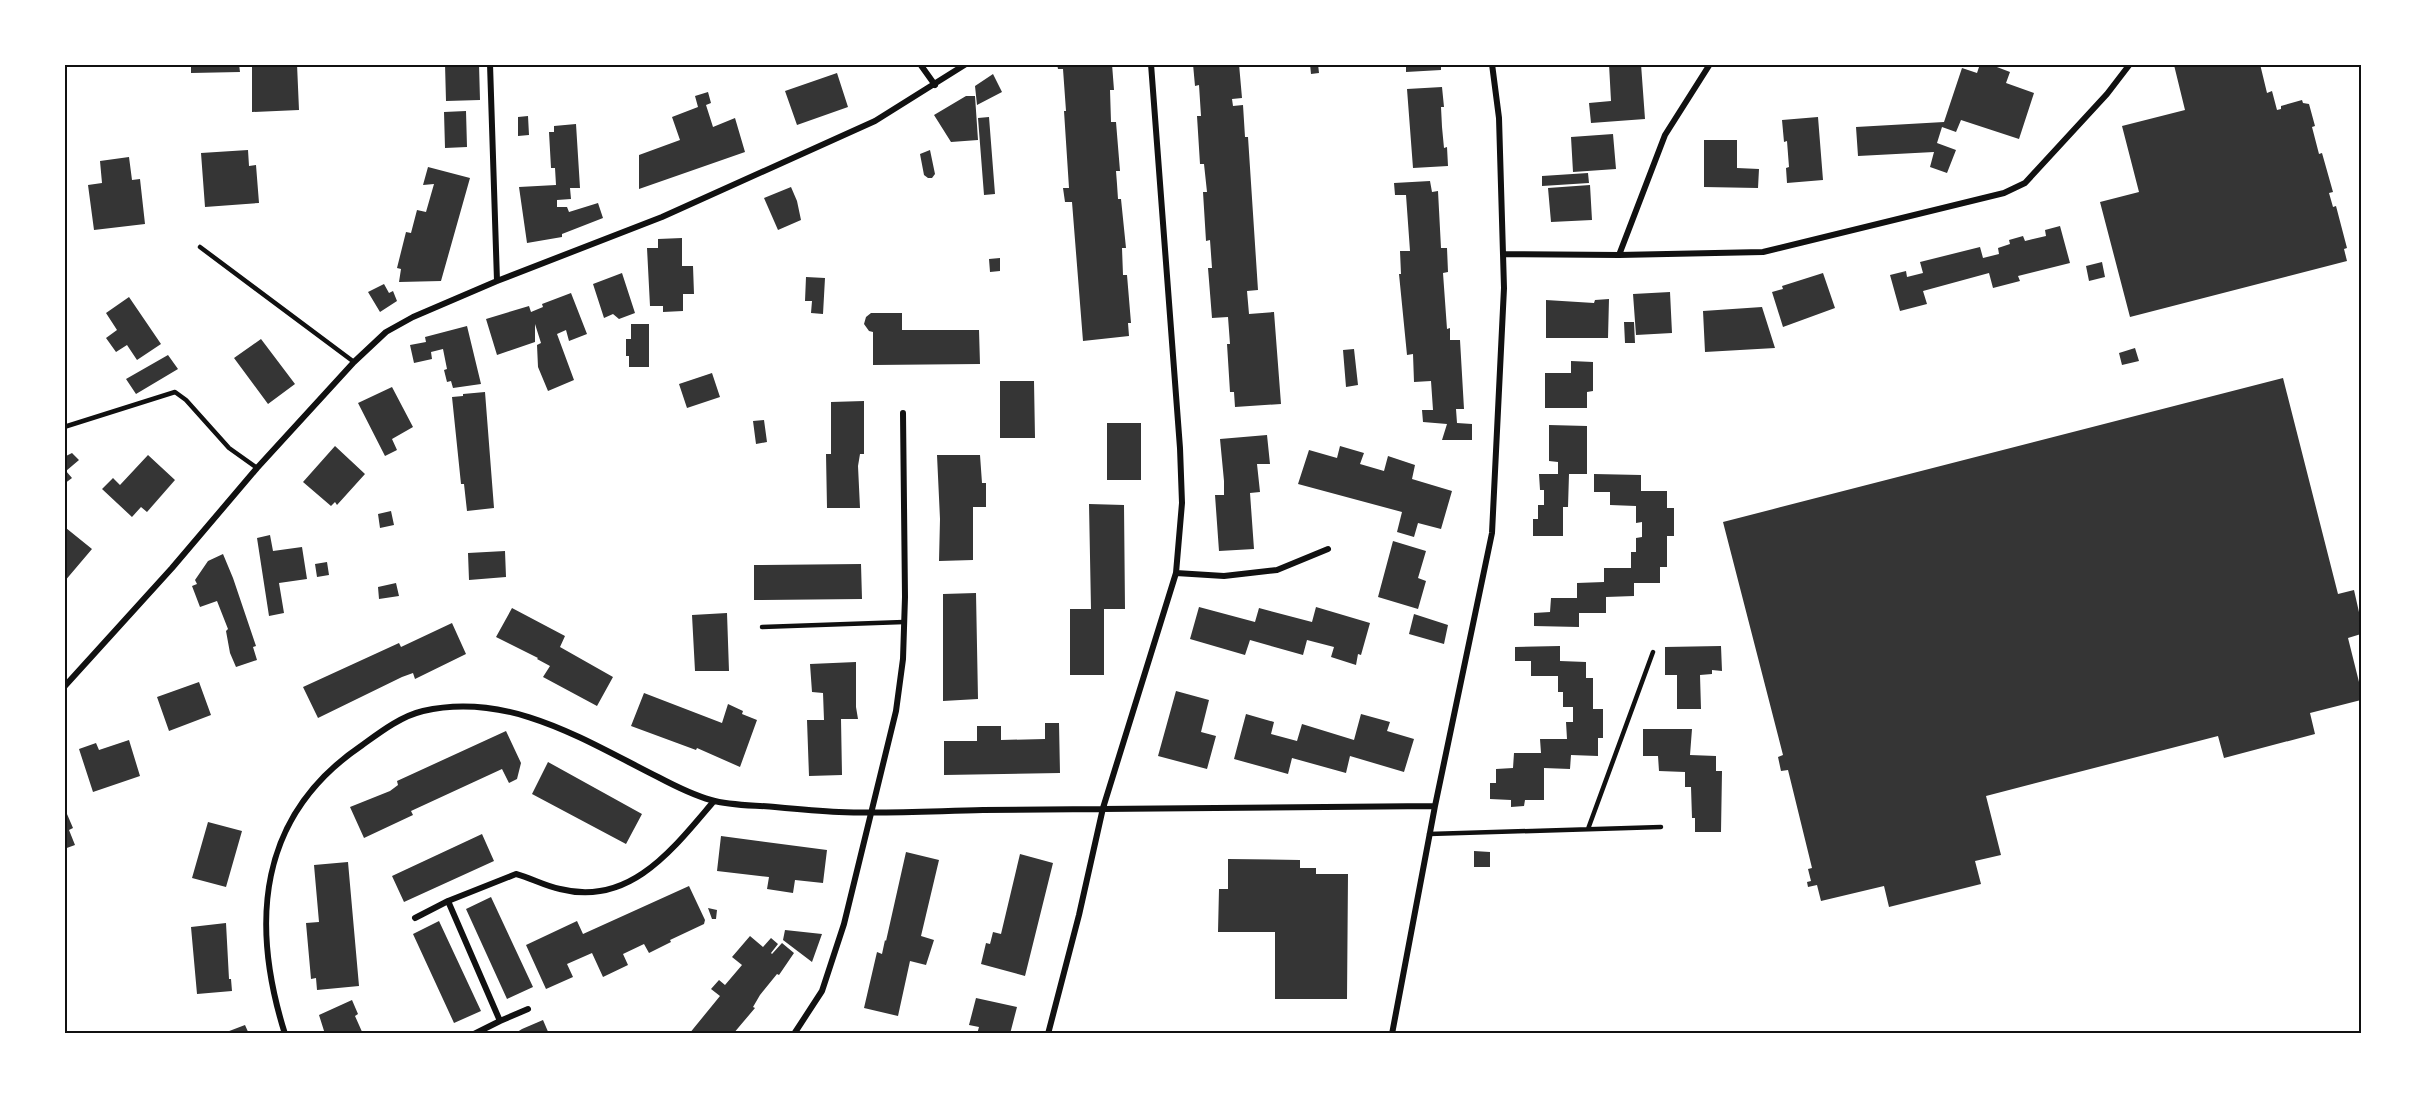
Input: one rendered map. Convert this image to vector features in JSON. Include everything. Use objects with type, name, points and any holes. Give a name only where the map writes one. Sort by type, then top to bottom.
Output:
[{"type":"street","points":[[490,64],[496,281]]},
{"type":"street","points":[[920,64],[935,85]]},
{"type":"street","points":[[64,687],[172,568],[257,468],[354,362],[386,332],[413,316],[496,281],[662,217],[875,121],[966,64]]},
{"type":"street","points":[[1048,1034],[1079,915],[1103,808],[1176,573],[1182,503],[1180,448],[1151,64]]},
{"type":"street","points":[[1392,1034],[1429,834],[1492,533],[1504,288],[1499,118],[1492,64]]},
{"type":"street","points":[[1619,255],[1665,135],[1710,64]]},
{"type":"street","points":[[1503,254],[1619,255],[1763,252],[2004,193],[2025,183],[2107,94],[2130,64]]},
{"type":"street","points":[[794,1034],[822,991],[844,924],[896,711],[903,659],[904,622],[903,413]]},
{"type":"street","points":[[2361,427],[2361,444]]},
{"type":"street","points":[[1176,573],[1224,576],[1277,570],[1328,549]]},
{"type":"street","points":[[285,1034],[278,1010],[265,929],[269,879],[284,832],[312,790],[346,756],[378,734],[419,711],[454,706],[480,706],[514,711],[557,726],[685,790],[714,801],[840,812],[1435,806]]},
{"type":"street","points":[[415,918],[448,901],[516,874],[559,889],[593,893],[617,889],[648,870],[686,836],[714,801]]},
{"type":"street","points":[[448,901],[500,1021]]},
{"type":"street","points":[[474,1034],[528,1009]]},
{"type":"lane","points":[[200,247],[354,362]]},
{"type":"lane","points":[[64,427],[175,392],[186,400],[229,448],[257,468]]},
{"type":"lane","points":[[762,627],[904,622]]},
{"type":"lane","points":[[1588,829],[1653,652]]},
{"type":"lane","points":[[1429,834],[1661,827]]},
{"type":"building","points":[[191,64],[239,64],[240,72],[191,73]]},
{"type":"building","points":[[252,64],[297,64],[299,110],[252,112]]},
{"type":"building","points":[[445,64],[479,64],[480,100],[446,101]]},
{"type":"building","points":[[1057,64],[1112,64],[1114,90],[1110,90],[1111,122],[1116,122],[1120,171],[1116,171],[1126,248],[1122,248],[1123,275],[1127,275],[1131,323],[1128,323],[1129,336],[1083,341],[1072,202],[1065,202],[1063,188],[1069,188],[1064,111],[1066,111],[1063,69],[1058,69]]},
{"type":"building","points":[[1193,64],[1239,64],[1242,98],[1232,99],[1233,106],[1243,105],[1245,137],[1248,137],[1258,290],[1247,291],[1249,314],[1274,312],[1281,404],[1235,407],[1234,392],[1230,392],[1228,317],[1212,318],[1208,268],[1212,268],[1210,240],[1206,241],[1203,192],[1207,192],[1204,164],[1200,164],[1197,116],[1201,116],[1199,85],[1195,86]]},
{"type":"building","points":[[1310,64],[1318,64],[1319,73],[1311,74]]},
{"type":"building","points":[[1406,64],[1441,64],[1441,70],[1406,72]]},
{"type":"building","points":[[1609,64],[1641,64],[1645,119],[1591,123],[1589,103],[1611,101]]},
{"type":"building","points":[[1980,64],[1989,64],[2010,72],[2006,83],[2034,93],[2019,139],[1961,120],[1956,132],[1942,127],[1937,143],[1956,150],[1947,173],[1930,167],[1934,152],[1858,156],[1856,127],[1944,122],[1962,68],[1977,73]]},
{"type":"building","points":[[2260,64],[2267,93],[2272,91],[2277,110],[2281,109],[2281,106],[2302,100],[2303,103],[2309,104],[2319,154],[2322,153],[2333,192],[2329,193],[2333,207],[2336,206],[2347,248],[2344,249],[2347,261],[2130,317],[2100,202],[2139,192],[2122,126],[2185,110],[2174,65]]},
{"type":"building","points":[[837,73],[848,107],[797,125],[785,91]]},
{"type":"building","points":[[993,74],[1002,92],[977,105],[975,86]]},
{"type":"building","points":[[1442,87],[1444,107],[1441,107],[1442,127],[1444,148],[1447,147],[1448,166],[1413,168],[1407,89]]},
{"type":"building","points":[[708,92],[711,103],[706,105],[713,127],[735,118],[745,152],[639,189],[639,155],[680,140],[672,117],[698,107],[695,96]]},
{"type":"building","points":[[966,96],[975,96],[978,140],[951,142],[934,115]]},
{"type":"building","points":[[466,111],[467,147],[445,148],[444,112]]},
{"type":"building","points":[[528,116],[529,135],[518,136],[518,117]]},
{"type":"building","points":[[989,117],[995,194],[984,195],[978,118]]},
{"type":"building","points":[[1818,117],[1823,180],[1787,183],[1786,168],[1789,167],[1787,141],[1784,142],[1782,120]]},
{"type":"building","points":[[576,124],[580,188],[570,188],[571,199],[557,200],[557,207],[567,207],[569,212],[598,203],[603,218],[562,234],[562,237],[527,243],[519,187],[556,185],[555,168],[551,168],[549,132],[554,132],[554,126]]},
{"type":"building","points":[[1613,134],[1616,169],[1573,172],[1571,137]]},
{"type":"building","points":[[1704,140],[1737,140],[1737,168],[1759,169],[1758,188],[1704,187]]},
{"type":"building","points":[[248,150],[249,166],[256,165],[259,203],[205,207],[201,153]]},
{"type":"building","points":[[930,150],[935,174],[932,178],[928,178],[924,175],[920,154]]},
{"type":"building","points":[[129,157],[132,180],[140,179],[145,224],[94,230],[88,185],[102,183],[100,161]]},
{"type":"building","points":[[428,167],[470,178],[441,281],[399,282],[401,269],[397,268],[406,232],[411,233],[417,210],[426,212],[434,184],[423,185]]},
{"type":"building","points":[[1588,173],[1589,183],[1542,186],[1542,176]]},
{"type":"building","points":[[1430,181],[1432,192],[1438,191],[1441,248],[1447,248],[1448,272],[1443,273],[1447,329],[1450,328],[1450,340],[1460,340],[1464,409],[1456,409],[1457,423],[1472,424],[1472,440],[1442,440],[1447,424],[1423,422],[1422,410],[1433,410],[1431,381],[1414,382],[1413,354],[1407,355],[1399,274],[1401,274],[1400,251],[1410,251],[1406,195],[1395,195],[1394,183]]},
{"type":"building","points":[[1590,185],[1592,220],[1551,222],[1548,188]]},
{"type":"building","points":[[791,187],[801,220],[778,230],[764,198]]},
{"type":"building","points":[[2060,226],[2070,263],[2018,276],[2020,281],[1993,288],[1989,273],[1923,291],[1927,304],[1900,311],[1890,275],[1906,271],[1907,277],[1923,273],[1920,262],[1980,247],[1983,258],[1999,254],[1998,248],[2010,244],[2009,240],[2023,236],[2025,241],[2046,236],[2045,230]]},
{"type":"building","points":[[682,238],[682,266],[693,266],[694,294],[683,294],[683,311],[663,312],[663,306],[650,306],[647,248],[658,248],[658,239]]},
{"type":"building","points":[[1000,258],[1000,271],[990,272],[989,259]]},
{"type":"building","points":[[2102,262],[2105,277],[2089,281],[2086,266]]},
{"type":"building","points":[[622,273],[635,313],[619,319],[613,314],[604,318],[593,284]]},
{"type":"building","points":[[1823,273],[1835,308],[1783,327],[1772,292],[1783,289],[1782,286]]},
{"type":"building","points":[[806,277],[825,278],[823,314],[811,313],[812,301],[805,301]]},
{"type":"building","points":[[384,284],[389,293],[393,291],[397,301],[380,312],[368,292]]},
{"type":"building","points":[[1670,292],[1672,333],[1636,335],[1633,294]]},
{"type":"building","points":[[571,293],[587,334],[569,341],[566,330],[557,334],[574,380],[548,391],[538,367],[537,345],[541,343],[535,324],[535,342],[497,355],[486,319],[529,306],[531,312],[543,307],[542,304]]},
{"type":"building","points":[[129,297],[161,344],[137,360],[127,345],[116,352],[106,338],[117,330],[106,313]]},
{"type":"building","points":[[1609,299],[1608,338],[1546,338],[1546,300],[1594,303],[1595,300]]},
{"type":"building","points":[[1762,307],[1775,348],[1705,352],[1703,311]]},
{"type":"building","points":[[871,313],[902,313],[902,330],[979,330],[980,364],[873,365],[873,332],[869,331],[864,324],[866,317]]},
{"type":"building","points":[[1624,322],[1634,322],[1635,343],[1625,343]]},
{"type":"building","points":[[631,324],[649,324],[649,367],[629,367],[629,356],[626,356],[626,339],[631,339]]},
{"type":"building","points":[[467,326],[481,384],[453,388],[451,381],[447,382],[443,349],[431,352],[432,359],[414,363],[410,345],[426,342],[425,337]]},
{"type":"building","points":[[261,339],[295,384],[268,404],[234,358]]},
{"type":"building","points":[[2135,348],[2139,361],[2122,365],[2119,353]]},
{"type":"building","points":[[1354,349],[1358,385],[1346,387],[1343,350]]},
{"type":"building","points":[[168,355],[178,369],[136,394],[126,379]]},
{"type":"building","points":[[1571,361],[1593,362],[1593,391],[1587,392],[1587,408],[1545,408],[1545,373],[1571,373]]},
{"type":"building","points":[[712,373],[720,397],[687,408],[679,384]]},
{"type":"building","points":[[2283,378],[2338,594],[2354,590],[2361,621],[2361,634],[2348,638],[2361,690],[2361,700],[2310,713],[2315,734],[2224,758],[2218,736],[1986,796],[2001,855],[1975,861],[1981,884],[1889,907],[1884,886],[1821,901],[1817,885],[1808,887],[1807,882],[1811,881],[1808,869],[1812,868],[1788,770],[1781,771],[1778,757],[1783,755],[1723,522]]},
{"type":"building","points":[[1000,381],[1034,381],[1035,438],[1000,438]]},
{"type":"building","points":[[392,387],[413,427],[392,439],[397,450],[385,456],[358,403]]},
{"type":"building","points":[[485,392],[494,508],[467,511],[464,484],[461,484],[452,397]]},
{"type":"building","points":[[864,401],[864,454],[860,454],[858,466],[860,508],[827,508],[826,454],[831,454],[831,402]]},
{"type":"building","points":[[764,420],[767,442],[756,444],[753,421]]},
{"type":"building","points":[[1107,423],[1141,423],[1141,480],[1107,480]]},
{"type":"building","points":[[1549,425],[1587,426],[1587,474],[1569,474],[1568,507],[1563,507],[1563,536],[1533,536],[1533,519],[1538,519],[1538,505],[1544,505],[1544,490],[1540,490],[1539,474],[1558,474],[1558,462],[1549,461]]},
{"type":"building","points":[[1267,435],[1270,464],[1257,464],[1260,492],[1250,493],[1254,549],[1219,551],[1215,495],[1224,495],[1220,439]]},
{"type":"building","points":[[335,446],[365,474],[337,505],[335,502],[331,506],[303,482]]},
{"type":"building","points":[[1340,446],[1364,453],[1360,464],[1384,471],[1388,456],[1415,465],[1412,479],[1452,491],[1441,529],[1418,523],[1414,537],[1397,532],[1402,512],[1298,484],[1309,450],[1337,458]]},
{"type":"building","points":[[72,453],[79,460],[66,471],[72,478],[64,484],[64,457]]},
{"type":"building","points":[[148,455],[175,480],[147,512],[141,507],[132,517],[102,489],[113,478],[120,485]]},
{"type":"building","points":[[937,455],[980,455],[982,483],[986,483],[986,507],[973,507],[973,560],[939,561]]},
{"type":"building","points":[[1594,474],[1641,475],[1641,491],[1667,491],[1667,508],[1674,508],[1674,536],[1667,536],[1667,567],[1660,567],[1660,583],[1634,583],[1634,596],[1606,597],[1606,613],[1579,613],[1579,627],[1534,626],[1534,613],[1550,612],[1551,598],[1577,598],[1577,583],[1604,582],[1604,568],[1631,568],[1631,552],[1636,552],[1636,538],[1642,537],[1642,522],[1636,523],[1636,506],[1610,505],[1610,492],[1594,492]]},
{"type":"building","points":[[1089,504],[1124,505],[1125,609],[1104,609],[1104,675],[1070,675],[1070,609],[1091,609]]},
{"type":"building","points":[[391,511],[394,525],[380,528],[378,514]]},
{"type":"building","points":[[66,528],[92,549],[64,582],[64,530]]},
{"type":"building","points":[[270,535],[273,551],[302,547],[307,579],[279,583],[284,613],[269,616],[257,538]]},
{"type":"building","points":[[1393,541],[1426,551],[1418,578],[1426,581],[1418,609],[1378,597]]},
{"type":"building","points":[[505,551],[506,577],[469,580],[468,553]]},
{"type":"building","points":[[223,554],[256,646],[253,647],[257,660],[236,667],[230,653],[226,631],[228,629],[217,601],[200,607],[192,586],[197,584],[195,580],[208,561]]},
{"type":"building","points":[[327,562],[329,575],[317,577],[315,564]]},
{"type":"building","points":[[861,564],[862,599],[754,600],[754,565]]},
{"type":"building","points":[[396,583],[399,596],[379,599],[378,587]]},
{"type":"building","points":[[976,593],[978,699],[943,701],[943,594]]},
{"type":"building","points":[[1199,607],[1255,622],[1259,608],[1312,622],[1316,607],[1370,623],[1356,665],[1331,657],[1334,647],[1307,640],[1303,655],[1250,640],[1245,655],[1190,639]]},
{"type":"building","points":[[512,608],[565,636],[560,647],[613,677],[597,706],[543,677],[550,666],[496,637]]},
{"type":"building","points":[[727,613],[729,671],[695,671],[692,615]]},
{"type":"building","points":[[1414,614],[1448,625],[1444,644],[1409,634]]},
{"type":"building","points":[[452,623],[466,654],[415,679],[413,673],[402,677],[318,718],[303,687],[399,643],[401,647]]},
{"type":"building","points":[[1560,646],[1560,661],[1586,662],[1586,678],[1593,678],[1593,709],[1603,709],[1603,738],[1598,738],[1598,756],[1571,755],[1570,769],[1544,768],[1544,800],[1525,800],[1524,806],[1511,807],[1511,800],[1490,799],[1490,783],[1496,783],[1496,769],[1513,768],[1514,753],[1541,753],[1540,739],[1567,739],[1566,722],[1573,722],[1573,707],[1563,707],[1563,692],[1558,692],[1558,676],[1531,676],[1531,661],[1515,661],[1515,647]]},
{"type":"building","points":[[1721,646],[1722,671],[1712,670],[1712,674],[1700,675],[1701,709],[1677,709],[1677,675],[1665,675],[1665,647]]},
{"type":"building","points":[[856,662],[858,719],[841,719],[842,775],[809,776],[807,720],[824,720],[823,693],[812,692],[810,664]]},
{"type":"building","points":[[199,682],[211,715],[169,731],[157,697]]},
{"type":"building","points":[[1176,691],[1209,700],[1201,732],[1216,736],[1207,769],[1158,756]]},
{"type":"building","points":[[644,693],[722,723],[728,704],[743,711],[742,714],[757,720],[740,767],[697,748],[696,750],[631,726]]},
{"type":"building","points":[[1246,714],[1274,722],[1271,734],[1297,741],[1302,724],[1354,740],[1361,714],[1390,722],[1387,731],[1414,739],[1404,772],[1350,756],[1346,773],[1292,758],[1288,774],[1234,759]]},
{"type":"building","points":[[1045,723],[1059,723],[1060,773],[944,775],[944,741],[977,741],[977,726],[1001,726],[1001,740],[1045,739]]},
{"type":"building","points":[[1643,729],[1692,729],[1690,755],[1716,756],[1716,771],[1722,771],[1721,832],[1695,832],[1691,787],[1685,787],[1685,772],[1659,771],[1658,756],[1643,756]]},
{"type":"building","points":[[506,731],[521,763],[517,779],[509,783],[502,769],[411,811],[413,815],[364,838],[350,807],[390,791],[398,785],[397,781]]},
{"type":"building","points":[[129,740],[140,776],[93,792],[79,749],[96,743],[99,750]]},
{"type":"building","points":[[548,762],[642,814],[626,844],[532,794]]},
{"type":"building","points":[[64,807],[73,828],[69,830],[75,845],[64,849]]},
{"type":"building","points":[[208,822],[242,831],[226,887],[192,878]]},
{"type":"building","points":[[482,834],[494,861],[404,902],[392,876]]},
{"type":"building","points":[[721,836],[827,850],[823,883],[795,880],[793,893],[767,889],[769,877],[717,871]]},
{"type":"building","points":[[1474,851],[1490,852],[1490,867],[1474,867]]},
{"type":"building","points":[[906,852],[939,860],[921,936],[934,940],[926,965],[910,961],[898,1016],[864,1008],[877,952],[882,954],[886,941]]},
{"type":"building","points":[[1020,854],[1053,863],[1025,976],[981,964],[986,943],[990,944],[993,932],[1001,934]]},
{"type":"building","points":[[1228,859],[1300,860],[1300,868],[1316,868],[1316,874],[1348,874],[1347,999],[1275,999],[1275,932],[1218,932],[1219,889],[1228,889]]},
{"type":"building","points":[[348,862],[359,986],[317,990],[316,978],[311,979],[306,923],[319,922],[314,865]]},
{"type":"building","points":[[689,886],[705,920],[704,924],[649,953],[644,944],[623,954],[628,965],[603,977],[592,953],[567,964],[573,977],[546,989],[526,945],[577,921],[583,934]]},
{"type":"building","points":[[491,897],[533,987],[507,999],[466,909]]},
{"type":"building","points":[[708,908],[717,910],[716,919],[712,919]]},
{"type":"building","points":[[439,921],[481,1011],[454,1023],[413,934]]},
{"type":"building","points":[[226,923],[229,979],[231,979],[232,991],[197,994],[191,927]]},
{"type":"building","points":[[785,930],[822,934],[812,962],[783,940]]},
{"type":"building","points":[[750,936],[763,947],[771,938],[778,944],[772,954],[782,943],[794,953],[779,975],[777,974],[760,995],[753,1007],[755,1008],[733,1034],[689,1034],[720,996],[711,989],[719,980],[725,985],[742,965],[732,957]]},
{"type":"building","points":[[976,998],[1017,1007],[1010,1034],[977,1034],[979,1027],[969,1025]]},
{"type":"building","points":[[352,1000],[358,1014],[355,1016],[363,1034],[325,1034],[319,1015]]},
{"type":"building","points":[[543,1020],[549,1034],[514,1034],[522,1029]]},
{"type":"building","points":[[245,1025],[249,1034],[224,1034],[224,1033]]}]
